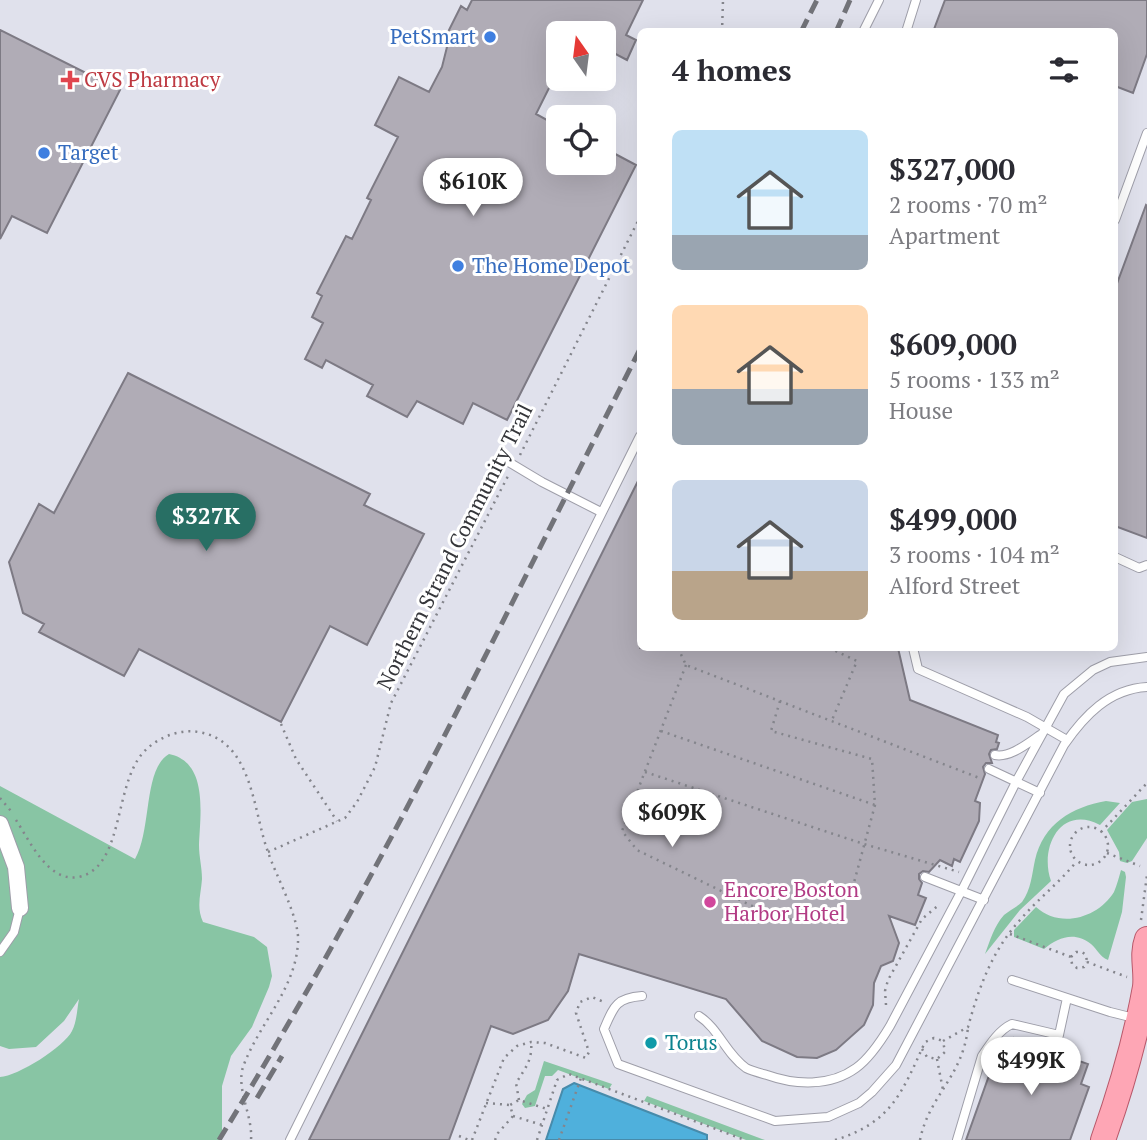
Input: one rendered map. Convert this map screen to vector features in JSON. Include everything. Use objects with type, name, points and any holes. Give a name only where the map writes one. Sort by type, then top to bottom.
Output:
[{"type":"main road","points":[[1103,1140],[1115,1105],[1137,1018],[1143,950],[1147,939]]},
{"type":"street","points":[[0,824],[16,867],[20,908]]},
{"type":"lane","points":[[865,28],[879,0]]},
{"type":"lane","points":[[907,28],[916,0]]},
{"type":"lane","points":[[1118,212],[1147,133]]},
{"type":"lane","points":[[290,1140],[637,442]]},
{"type":"lane","points":[[502,458],[601,512]]},
{"type":"lane","points":[[1118,558],[1139,569],[1147,565]]},
{"type":"lane","points":[[914,651],[918,669],[1067,740]]},
{"type":"lane","points":[[699,1016],[710,1023],[729,1051],[747,1068],[789,1083],[825,1082],[855,1069],[878,1046],[890,1026],[1064,694],[1093,670],[1110,662],[1147,657]]},
{"type":"lane","points":[[642,996],[626,997],[614,1006],[604,1029],[618,1064],[775,1121],[828,1117],[859,1103],[896,1065],[1067,740],[1085,716],[1102,703],[1123,692],[1147,687]]},
{"type":"lane","points":[[995,755],[1015,751],[1044,730]]},
{"type":"lane","points":[[993,770],[1040,793]]},
{"type":"lane","points":[[925,877],[984,901]]},
{"type":"lane","points":[[0,953],[14,932],[20,908]]},
{"type":"lane","points":[[1012,980],[1110,1013],[1137,1018]]},
{"type":"lane","points":[[957,1140],[982,1056],[988,1047],[1012,1024],[1059,1035],[1067,999]]},
{"type":"path","points":[[722,28],[723,0]]},
{"type":"path","name":"Northern Strand Community Trail","points":[[268,852],[349,816],[371,778],[391,703],[637,223]]},
{"type":"path","points":[[679,651],[686,665],[993,784],[993,770]]},
{"type":"path","points":[[831,721],[857,662],[835,651]]},
{"type":"path","points":[[686,665],[622,831],[637,849],[782,920],[827,918],[852,890],[875,805],[872,760],[771,731],[780,701]]},
{"type":"path","points":[[281,724],[296,758],[338,823]]},
{"type":"path","points":[[661,730],[875,805]]},
{"type":"path","points":[[0,798],[52,870],[64,876],[80,876],[101,861],[110,847],[130,773],[140,755],[169,736],[186,731],[206,733],[228,747],[244,771],[255,798],[268,852],[297,927],[298,946],[288,982],[257,1038],[242,1072],[251,1140]]},
{"type":"path","points":[[645,772],[864,845],[969,876]]},
{"type":"path","points":[[1101,832],[1147,783]]},
{"type":"path","points":[[1089,827],[1101,832],[1107,840],[1106,853],[1101,860],[1094,865],[1077,861],[1070,849],[1073,836],[1089,827]]},
{"type":"path","points":[[1106,853],[1140,866]]},
{"type":"path","points":[[920,1140],[926,1119],[962,1058],[968,1027],[984,977],[1009,933],[1077,861]]},
{"type":"path","points":[[884,1013],[888,979],[922,919],[942,901],[958,871]]},
{"type":"path","points":[[1009,933],[1071,957]]},
{"type":"path","points":[[1076,952],[1082,952],[1086,955],[1087,962],[1083,967],[1077,968],[1072,964],[1071,957],[1076,952]]},
{"type":"path","points":[[1087,962],[1140,981]]},
{"type":"path","points":[[459,1136],[470,1140],[504,1058],[517,1046],[531,1042],[545,1043],[586,1058],[589,1052],[576,1013],[580,1002],[592,997],[614,1006]]},
{"type":"path","points":[[943,1041],[968,1027]]},
{"type":"path","points":[[836,1140],[859,1132],[882,1117],[895,1101],[925,1042],[930,1038],[943,1041]]},
{"type":"path","points":[[922,1048],[927,1058],[937,1059],[945,1052],[943,1041]]},
{"type":"path","points":[[519,1100],[516,1083],[529,1062],[531,1042]]},
{"type":"path","points":[[937,1059],[943,1090]]},
{"type":"path","points":[[537,1140],[557,1080],[569,1074],[745,1140]]},
{"type":"path","points":[[559,1140],[581,1078]]},
{"type":"path","points":[[486,1103],[510,1105],[519,1100],[547,1109]]},
{"type":"path","points":[[510,1105],[513,1116]]},
{"type":"path","points":[[513,1116],[542,1125]]},
{"type":"path","points":[[495,1140],[513,1116]]},
{"type":"green space","points":[[169,754],[182,759],[191,768],[199,792],[202,879],[199,906],[203,922],[254,937],[267,947],[272,976],[252,1027],[231,1056],[222,1086],[222,1140],[0,1140],[0,1077],[18,1072],[60,1045],[72,1031],[79,999],[64,1021],[36,1047],[9,1049],[0,1046],[0,786],[135,859],[144,832],[155,773]]},
{"type":"green space","points":[[1147,799],[1147,838],[1132,861],[1120,861],[1119,852],[1107,830],[1132,802]]},
{"type":"green space","points":[[1106,801],[1120,803],[1100,825],[1086,820],[1074,820],[1056,832],[1048,855],[1051,881],[1020,910],[985,954],[1001,919],[1025,897],[1039,847],[1052,827],[1071,813]]},
{"type":"green space","points":[[1121,870],[1126,877],[1122,912],[1108,960],[1091,944],[1079,938],[1067,937],[1044,949],[1014,937],[1014,930],[1036,907],[1056,918],[1078,918],[1089,914],[1107,901],[1114,892]]},
{"type":"green space","points":[[544,1061],[612,1084],[609,1089],[558,1070],[552,1076],[545,1076],[535,1106],[525,1108],[522,1104],[527,1095],[535,1090]]},
{"type":"green space","points":[[647,1096],[765,1140],[746,1140],[644,1101]]},
{"type":"water","points":[[574,1083],[707,1135],[707,1140],[546,1140],[563,1089]]},
{"type":"building","name":"The Home Depot","points":[[472,0],[643,0],[626,35],[636,40],[627,60],[616,54],[616,21],[546,21],[548,91],[536,114],[546,119],[546,175],[616,175],[616,154],[636,165],[507,420],[473,403],[463,424],[417,401],[407,417],[367,396],[373,385],[326,360],[322,368],[305,359],[323,323],[312,317],[322,296],[317,293],[346,236],[352,239],[371,200],[367,198],[398,137],[375,125],[399,77],[429,92],[442,67],[447,47],[442,44],[461,6],[467,10]]},
{"type":"building","points":[[945,0],[1147,0],[1147,54],[1133,93],[1118,87],[1118,28],[934,28]]},
{"type":"building","name":"Target","points":[[0,30],[120,90],[47,233],[12,216],[0,239]]},
{"type":"building","points":[[1146,205],[1147,538],[1118,527],[1118,281]]},
{"type":"building","points":[[128,373],[370,494],[364,505],[424,534],[367,645],[330,626],[281,722],[139,649],[124,676],[39,632],[44,624],[23,613],[9,562],[39,504],[54,513]]},
{"type":"building","points":[[637,483],[637,651],[899,651],[910,700],[998,735],[997,749],[991,750],[989,754],[992,763],[986,763],[983,767],[985,774],[975,801],[980,803],[979,821],[960,862],[954,859],[952,866],[940,860],[929,872],[923,871],[919,874],[922,883],[918,895],[926,898],[915,925],[889,916],[899,943],[893,961],[881,966],[874,983],[873,1005],[864,1025],[836,1050],[817,1058],[797,1057],[762,1041],[726,999],[579,954],[568,991],[548,1020],[513,1034],[491,1026],[449,1140],[309,1140]]},
{"type":"building","points":[[1014,1038],[1088,1064],[1081,1084],[1089,1087],[1070,1140],[966,1140],[996,1056],[1006,1059]]},
{"type":"railway","points":[[803,28],[817,0]]},
{"type":"railway","points":[[838,28],[850,0]]},
{"type":"railway","points":[[219,1140],[277,1044],[386,848],[637,355]]},
{"type":"railway","points":[[257,1098],[282,1056]]},
{"type":"place","name":"PetSmart","points":[[490,37]]},
{"type":"place","name":"CVS Pharmacy","points":[[70,80]]},
{"type":"place","name":"Target","points":[[44,153]]},
{"type":"place","name":"The Home Depot","points":[[458,266]]},
{"type":"place","name":"Encore Boston Harbor Hotel","points":[[710,902]]},
{"type":"place","name":"Torus","points":[[651,1043]]}]
